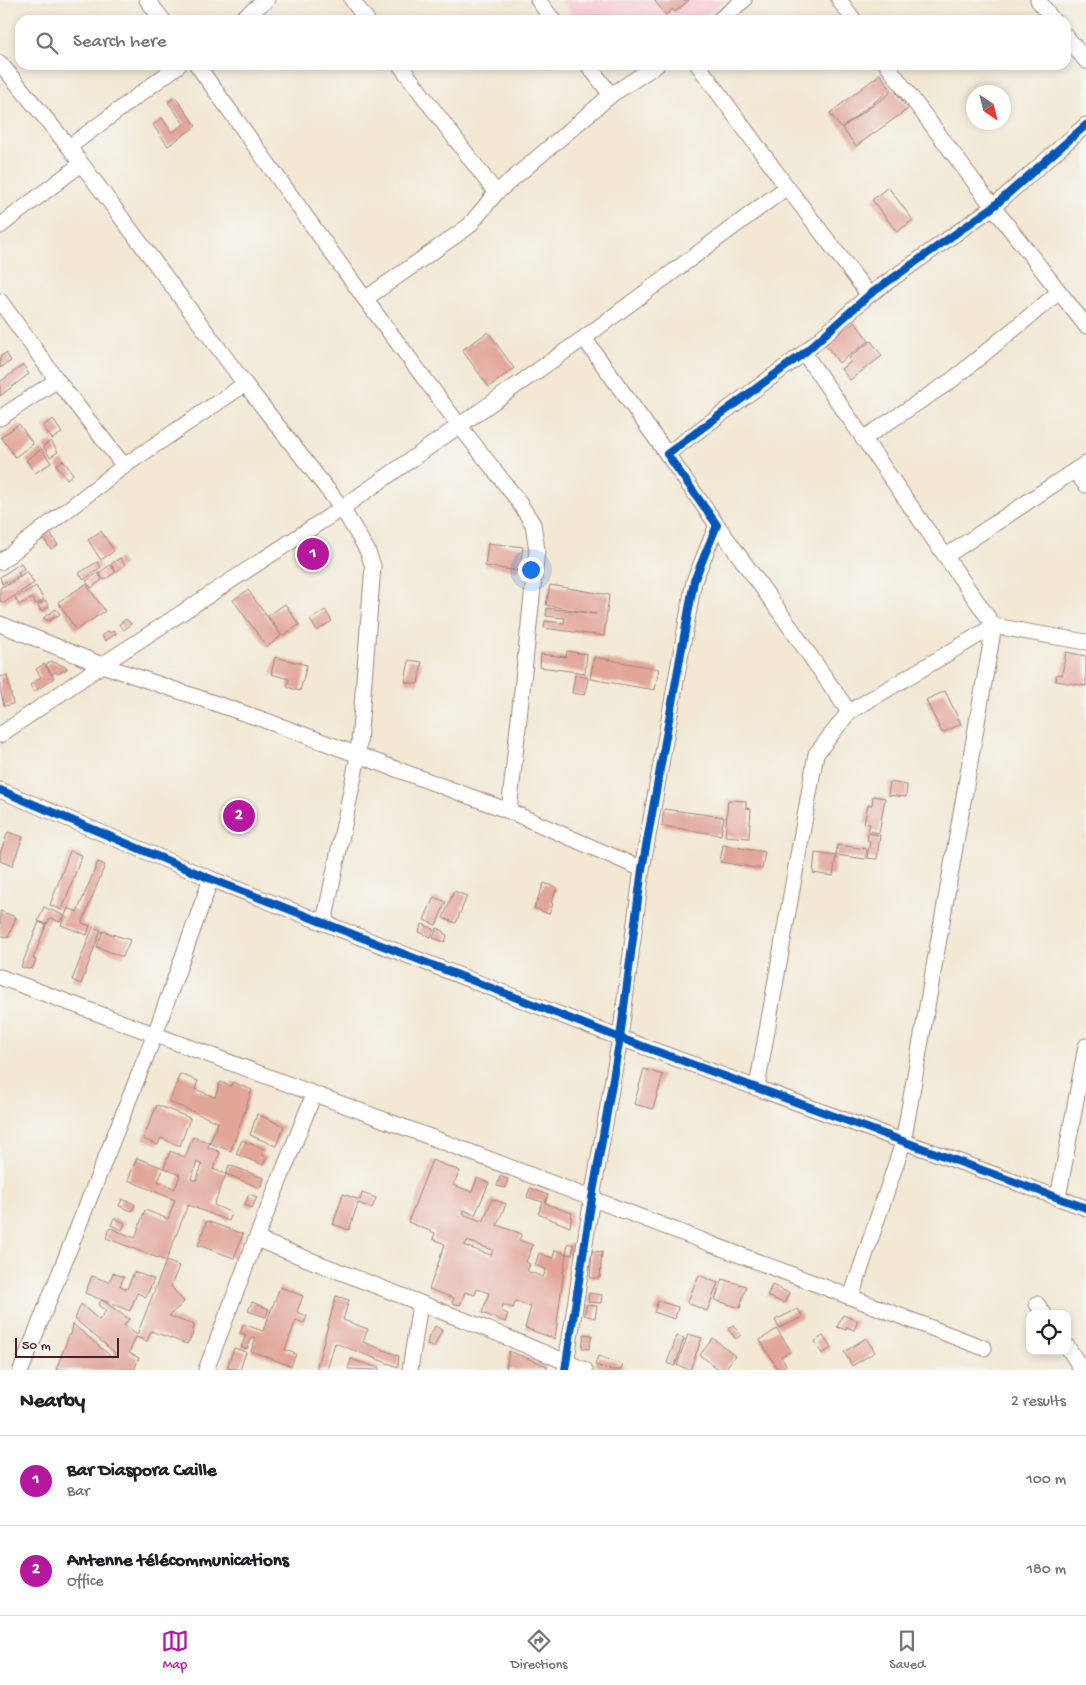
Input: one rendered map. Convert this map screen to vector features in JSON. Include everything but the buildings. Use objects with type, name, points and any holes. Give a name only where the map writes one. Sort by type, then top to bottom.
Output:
[{"type":"street","points":[[147,0],[159,15]]},
{"type":"street","points":[[247,15],[267,0]]},
{"type":"street","points":[[352,0],[363,15]]},
{"type":"street","points":[[538,0],[549,15]]},
{"type":"street","points":[[725,15],[744,0]]},
{"type":"street","points":[[839,0],[850,15]]},
{"type":"street","points":[[1038,0],[1050,15]]},
{"type":"street","points":[[1071,42],[1086,61]]},
{"type":"street","points":[[0,63],[70,147],[246,384],[342,508],[367,550],[373,566],[358,756],[324,923]]},
{"type":"street","points":[[70,147],[173,70]]},
{"type":"street","points":[[201,70],[365,299],[516,498],[533,524],[537,550],[509,810]]},
{"type":"street","points":[[404,70],[496,193]]},
{"type":"street","points":[[592,70],[611,95]]},
{"type":"street","points":[[365,299],[469,226],[496,193],[611,95],[648,70]]},
{"type":"street","points":[[702,70],[869,295]]},
{"type":"street","points":[[891,70],[993,207],[1086,326]]},
{"type":"street","points":[[667,454],[804,353],[869,295],[993,207],[1086,125]]},
{"type":"street","points":[[0,226],[82,164]]},
{"type":"street","points":[[0,735],[102,665],[342,508],[584,338],[787,187]]},
{"type":"street","points":[[863,439],[952,380],[1059,292]]},
{"type":"street","points":[[0,301],[57,380],[124,466]]},
{"type":"street","points":[[584,338],[849,712]]},
{"type":"street","points":[[804,353],[994,626],[903,1143],[851,1297]]},
{"type":"street","points":[[0,418],[57,380]]},
{"type":"street","points":[[0,562],[124,466],[246,384]]},
{"type":"street","points":[[946,556],[1080,467],[1086,485]]},
{"type":"street","points":[[565,1366],[620,1038],[642,869],[694,580],[717,525]]},
{"type":"street","points":[[0,624],[102,665],[264,720],[509,810],[642,869]]},
{"type":"street","points":[[757,1087],[816,754],[849,712],[994,626],[1086,642]]},
{"type":"street","points":[[0,790],[211,879],[620,1038],[757,1087],[903,1143],[1086,1208]]},
{"type":"street","points":[[21,1370],[155,1034],[211,879]]},
{"type":"street","points":[[0,978],[155,1034],[592,1198],[984,1348]]},
{"type":"street","points":[[1058,1198],[1086,1046]]},
{"type":"street","points":[[206,1370],[314,1094]]},
{"type":"street","points":[[256,1239],[486,1329],[565,1366],[585,1370]]},
{"type":"street","points":[[410,1370],[420,1304]]},
{"type":"street","points":[[1071,1352],[1082,1370]]},
{"type":"shaded area","points":[[561,0],[725,0],[706,15],[573,15]]},
{"type":"cycle path","points":[[565,1370],[620,1038],[642,869],[694,581],[717,525],[667,454],[804,353],[869,295],[993,207],[1086,125]]},
{"type":"cycle path","points":[[0,790],[211,879],[620,1038],[1086,1208]]},
{"type":"place","name":"Bar Diaspora Caille","points":[[313,554]]},
{"type":"place","name":"Antenne télécommunications","points":[[239,816]]}]
